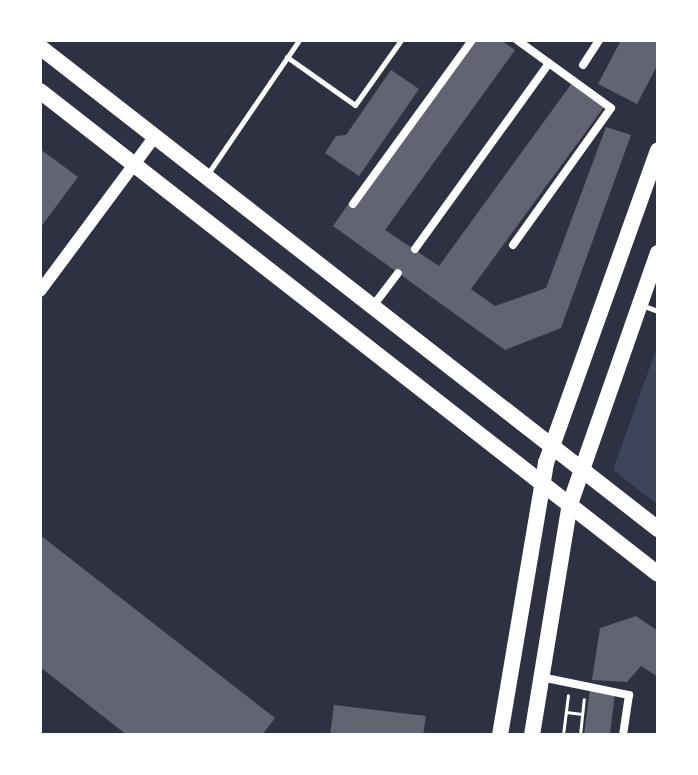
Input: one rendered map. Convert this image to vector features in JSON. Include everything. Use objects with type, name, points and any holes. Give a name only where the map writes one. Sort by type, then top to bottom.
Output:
[{"type":"main road","points":[[40,47],[658,529]]},
{"type":"main road","points":[[40,91],[658,574]]},
{"type":"main road","points":[[500,735],[541,481],[551,444],[658,150]]},
{"type":"main road","points":[[532,735],[570,504],[580,468],[658,253]]},
{"type":"street","points":[[353,204],[472,40]]},
{"type":"street","points":[[513,245],[611,108],[517,40]]},
{"type":"street","points":[[583,65],[599,40]]},
{"type":"street","points":[[415,249],[549,63]]},
{"type":"street","points":[[40,291],[155,136]]},
{"type":"street","points":[[373,306],[398,273]]},
{"type":"street","points":[[540,677],[629,695],[623,735]]},
{"type":"lane","points":[[207,176],[299,40]]},
{"type":"lane","points":[[287,57],[355,105],[401,40]]},
{"type":"lane","points":[[639,304],[658,311]]},
{"type":"path","points":[[563,735],[570,681]]},
{"type":"path","points":[[580,735],[585,691]]},
{"type":"path","points":[[566,712],[582,714]]},
{"type":"shaded area","points":[[658,347],[658,505],[613,470]]},
{"type":"building","points":[[475,40],[501,40],[515,50],[385,230],[439,266],[572,83],[604,107],[471,289],[495,306],[546,288],[606,127],[631,135],[561,328],[505,350],[333,226],[349,203],[355,207]]},
{"type":"building","points":[[621,40],[658,40],[658,64],[637,104],[598,84]]},
{"type":"building","points":[[391,70],[419,89],[359,176],[325,153],[336,136],[346,135]]},
{"type":"building","points":[[40,149],[78,177],[40,228]]},
{"type":"building","points":[[40,535],[275,718],[262,735],[127,735],[40,667]]},
{"type":"building","points":[[636,616],[658,631],[658,677],[641,666],[627,682],[592,680],[600,628]]},
{"type":"building","points":[[590,689],[615,693],[610,735],[584,735]]},
{"type":"building","points":[[334,705],[426,716],[423,735],[330,735]]}]
